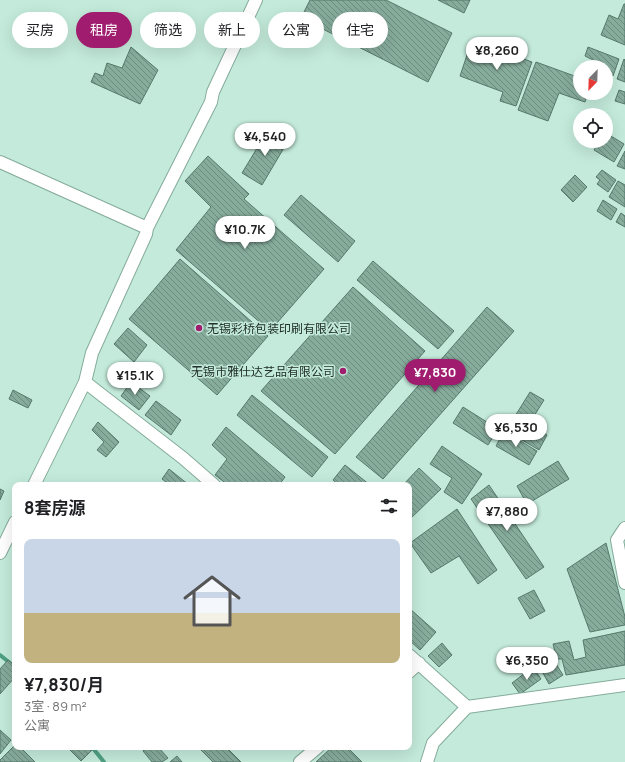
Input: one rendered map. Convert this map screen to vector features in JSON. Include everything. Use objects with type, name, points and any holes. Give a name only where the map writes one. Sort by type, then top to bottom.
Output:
[{"type":"street","points":[[35,482],[85,382],[92,353],[146,234],[147,228],[211,102],[213,92],[256,0]]},
{"type":"street","points":[[0,162],[147,228]]},
{"type":"street","points":[[85,382],[183,458],[211,482]]},
{"type":"street","points":[[0,553],[12,528]]},
{"type":"street","points":[[625,528],[617,540],[625,583]]},
{"type":"street","points":[[412,657],[467,707]]},
{"type":"street","points":[[412,669],[419,663]]},
{"type":"street","points":[[427,762],[433,743],[467,707],[625,685]]},
{"type":"street","points":[[300,762],[314,750]]},
{"type":"building","points":[[310,0],[386,0],[452,33],[428,82],[361,48],[388,48],[388,12],[332,12],[332,34],[324,30],[324,12],[304,12]]},
{"type":"building","points":[[438,0],[470,0],[464,13]]},
{"type":"building","points":[[624,4],[625,45],[601,35],[609,15],[618,19]]},
{"type":"building","points":[[472,40],[532,62],[516,106],[500,101],[503,92],[460,76]]},
{"type":"building","points":[[588,47],[619,59],[613,76],[613,60],[593,60],[585,56]]},
{"type":"building","points":[[131,48],[132,48],[158,70],[140,104],[91,82],[95,73],[103,76],[107,63],[122,68]]},
{"type":"building","points":[[624,59],[625,60],[625,82],[617,79]]},
{"type":"building","points":[[536,62],[573,75],[573,98],[559,93],[548,121],[518,110]]},
{"type":"building","points":[[619,90],[625,92],[625,104],[615,101]]},
{"type":"building","points":[[268,130],[288,141],[262,185],[242,173]]},
{"type":"building","points":[[613,137],[624,144],[614,162],[594,150],[595,148],[613,148]]},
{"type":"building","points":[[625,151],[625,169],[617,166]]},
{"type":"building","points":[[208,156],[249,194],[244,199],[324,269],[270,331],[176,250],[211,207],[185,181]]},
{"type":"building","points":[[602,170],[616,180],[608,192],[597,184],[600,180],[596,177]]},
{"type":"building","points":[[575,175],[587,187],[573,202],[561,190]]},
{"type":"building","points":[[618,181],[625,185],[625,207],[609,197]]},
{"type":"building","points":[[301,195],[355,241],[338,262],[284,215]]},
{"type":"building","points":[[603,200],[617,209],[611,220],[597,211]]},
{"type":"building","points":[[621,213],[625,216],[625,227],[616,222]]},
{"type":"building","name":"无锡彩桥包装印刷有限公司","points":[[180,259],[268,336],[217,395],[129,319]]},
{"type":"building","points":[[373,261],[454,331],[438,349],[357,280]]},
{"type":"building","name":"无锡市雅仕达艺品有限公司","points":[[353,287],[425,351],[335,454],[261,391]]},
{"type":"building","points":[[487,307],[514,331],[383,479],[356,457]]},
{"type":"building","points":[[128,328],[147,345],[134,362],[114,344]]},
{"type":"building","points":[[131,382],[150,396],[139,410],[121,396]]},
{"type":"building","points":[[13,390],[32,400],[28,408],[9,399]]},
{"type":"building","points":[[530,392],[544,400],[521,437],[507,429]]},
{"type":"building","points":[[252,395],[328,457],[312,477],[237,415]]},
{"type":"building","points":[[156,401],[181,420],[171,435],[145,415]]},
{"type":"building","points":[[463,407],[498,429],[488,445],[453,423]]},
{"type":"building","points":[[98,422],[119,442],[106,457],[97,450],[104,442],[92,430]]},
{"type":"building","points":[[530,425],[547,435],[539,450],[522,440]]},
{"type":"building","points":[[226,427],[285,477],[281,482],[224,482],[215,475],[227,459],[212,445]]},
{"type":"building","points":[[504,431],[537,451],[529,465],[496,446]]},
{"type":"building","points":[[442,446],[482,474],[462,504],[444,492],[452,478],[430,464]]},
{"type":"building","points":[[558,461],[569,479],[527,504],[517,486]]},
{"type":"building","points":[[345,465],[366,482],[335,482],[333,480]]},
{"type":"building","points":[[419,468],[441,489],[412,517],[412,482],[406,482]]},
{"type":"building","points":[[169,469],[185,482],[166,482],[162,479]]},
{"type":"building","points":[[489,485],[544,567],[526,579],[471,499]]},
{"type":"building","points":[[0,489],[4,491],[0,500]]},
{"type":"building","points":[[457,509],[497,570],[478,584],[459,556],[431,573],[412,546],[412,542]]},
{"type":"building","points":[[606,543],[625,617],[625,625],[590,632],[567,569]]},
{"type":"building","points":[[534,590],[545,611],[530,619],[518,598]]},
{"type":"building","points":[[412,611],[436,632],[420,650],[412,643]]},
{"type":"building","points":[[625,631],[625,665],[566,675],[562,659],[557,659],[553,644],[569,641],[574,660],[586,657],[583,640]]},
{"type":"building","points":[[442,643],[452,655],[439,667],[428,656]]},
{"type":"building","points":[[8,660],[12,663],[12,680],[0,694],[0,669]]},
{"type":"building","points":[[556,664],[563,675],[549,684],[543,673]]},
{"type":"building","points":[[533,667],[541,679],[520,694],[512,683]]},
{"type":"building","points":[[0,730],[11,740],[0,754]]},
{"type":"building","points":[[12,748],[12,750],[23,750],[35,762],[0,762],[0,760]]},
{"type":"building","points":[[70,750],[92,750],[81,761]]},
{"type":"building","points":[[161,750],[168,758],[162,762],[152,762],[143,751]]},
{"type":"building","points":[[201,750],[229,750],[241,762],[213,762]]},
{"type":"building","points":[[329,750],[350,750],[362,762],[316,762]]},
{"type":"building","points":[[177,756],[182,762],[170,762]]},
{"type":"waterway","points":[[0,655],[12,665]]},
{"type":"waterway","points":[[94,750],[104,762]]},
{"type":"place","name":"无锡彩桥包装印刷有限公司","points":[[199,328]]},
{"type":"place","name":"无锡市雅仕达艺品有限公司","points":[[343,371]]}]
